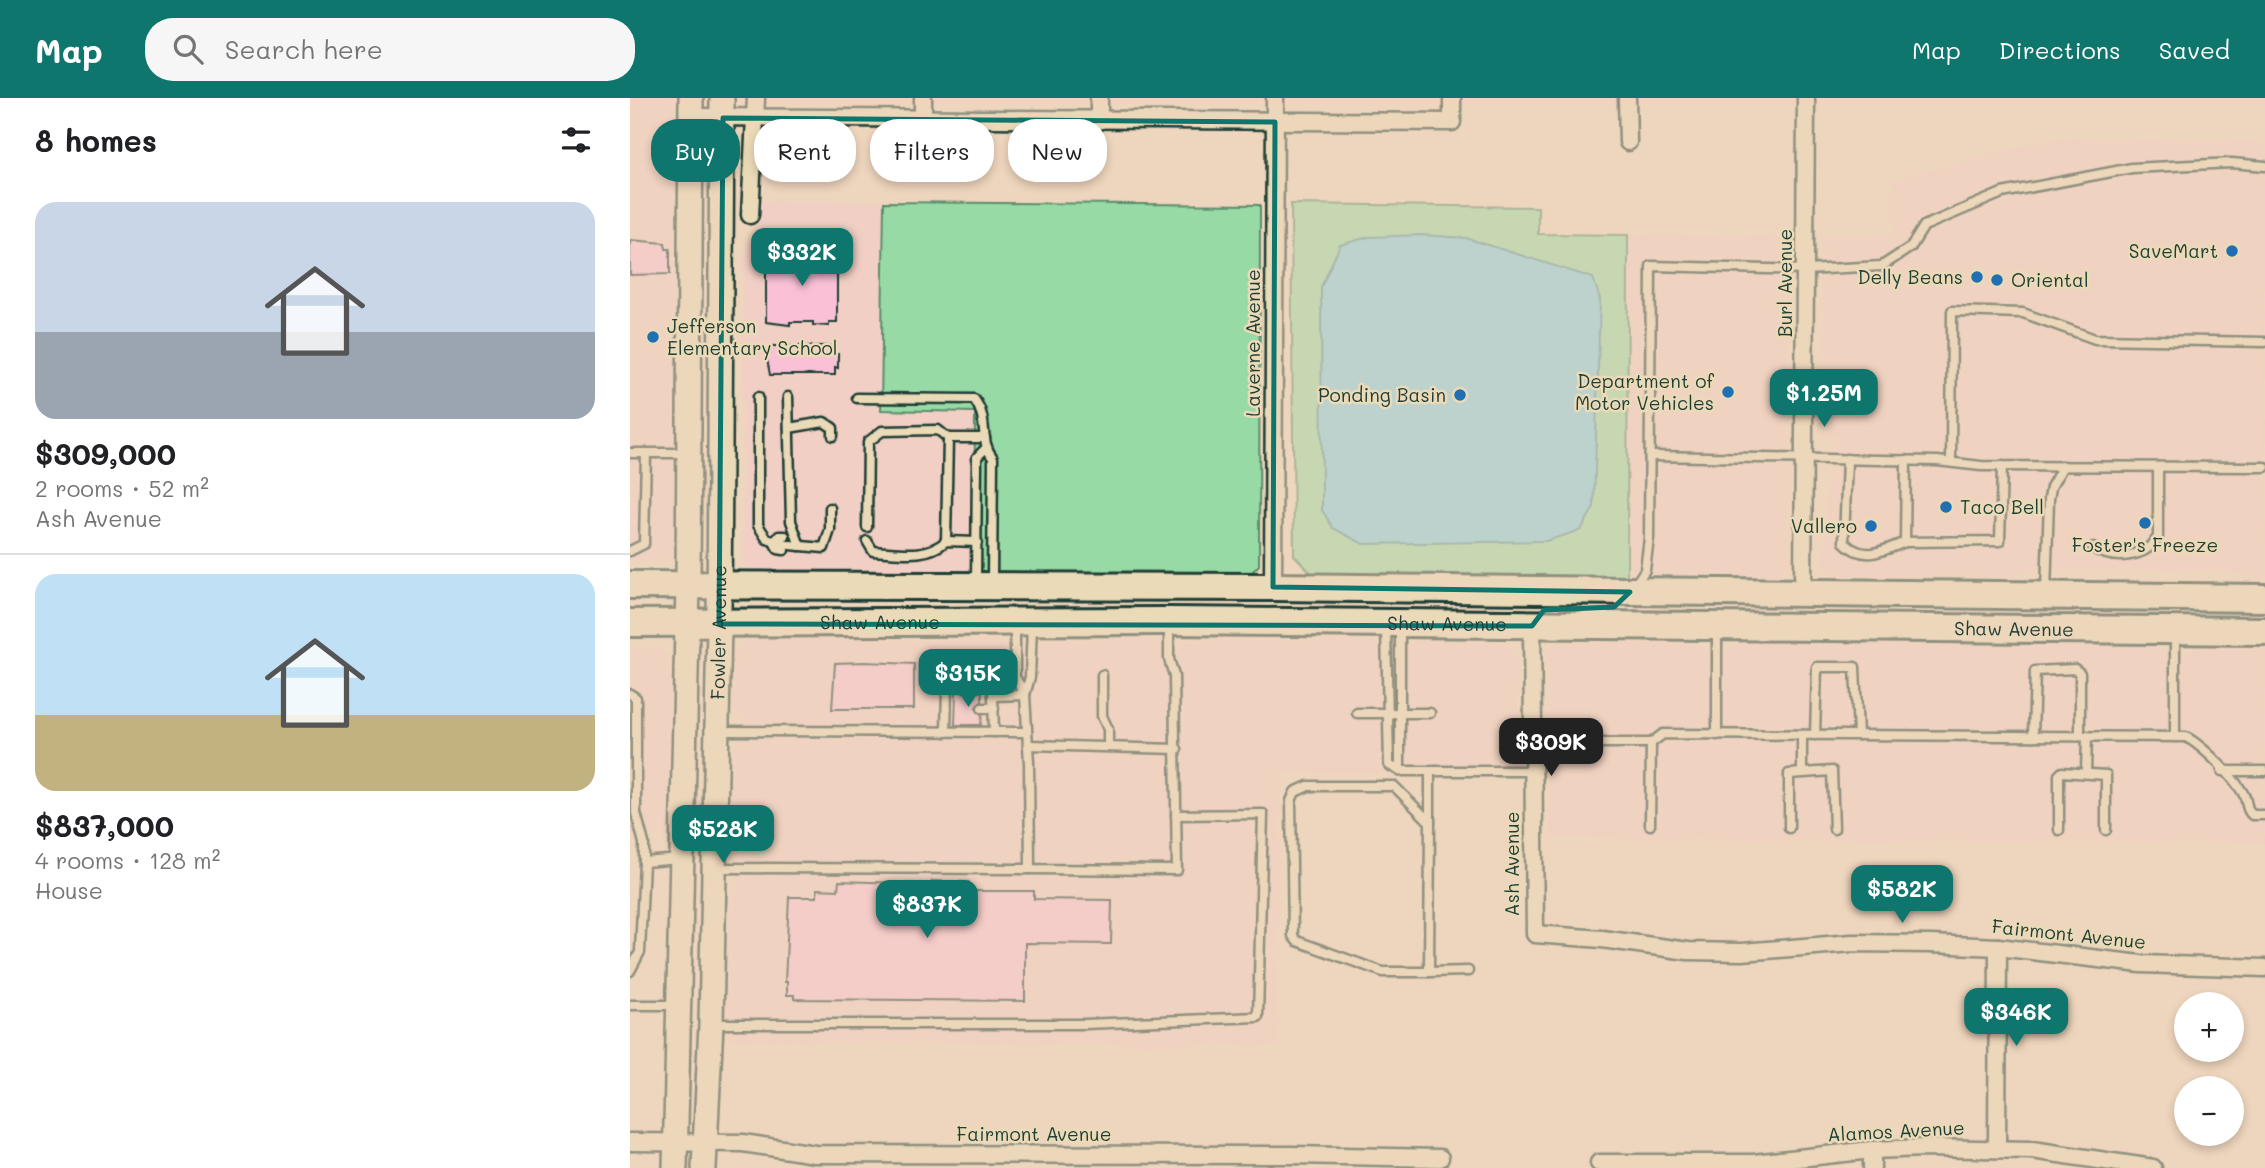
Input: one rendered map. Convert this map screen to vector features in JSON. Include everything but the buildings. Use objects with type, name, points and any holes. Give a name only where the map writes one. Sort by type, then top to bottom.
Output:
[{"type":"main road","name":"Fowler Avenue","points":[[674,1168],[682,932],[688,585],[692,108]]},
{"type":"main road","name":"Fowler Avenue","points":[[704,1168],[711,1024],[719,624],[722,108]]},
{"type":"main road","name":"Shaw Avenue","points":[[630,585],[1273,587],[2265,598]]},
{"type":"main road","points":[[1024,620],[1025,607],[1034,603],[1116,601],[1193,587]]},
{"type":"main road","points":[[1169,621],[1184,604],[1268,602],[1273,587]]},
{"type":"main road","points":[[1532,626],[1534,618],[1544,610],[1614,607],[1630,592]]},
{"type":"main road","points":[[1717,626],[1736,609],[1793,607],[1801,602],[1803,594]]},
{"type":"main road","name":"Shaw Avenue","points":[[630,623],[1024,620],[2265,631]]},
{"type":"main road","points":[[683,858],[693,858],[700,864],[704,905],[713,929]]},
{"type":"main road","points":[[682,932],[691,962],[696,1016],[711,1024]]},
{"type":"street","points":[[750,215],[756,98]]},
{"type":"street","points":[[923,98],[923,118]]},
{"type":"street","points":[[1099,98],[1099,119]]},
{"type":"street","name":"Laverne Avenue","points":[[1273,587],[1275,98]]},
{"type":"street","points":[[1107,121],[1452,122],[1452,98]]},
{"type":"street","points":[[1627,98],[1628,142]]},
{"type":"street","name":"Burl Avenue","points":[[1803,594],[1806,98]]},
{"type":"street","points":[[692,108],[722,108],[756,117],[1008,119]]},
{"type":"street","name":"Ash Avenue","points":[[1532,626],[1535,934]]},
{"type":"street","name":"Fairmont Avenue","points":[[1535,934],[1602,939],[1688,951],[1742,952],[1852,943],[1998,947],[2141,964],[2265,968]]},
{"type":"street","points":[[1997,1149],[1998,947]]},
{"type":"street","name":"Fairmont Avenue","points":[[630,1142],[743,1143],[815,1154],[1292,1161],[1440,1158]]},
{"type":"street","name":"Alamos Avenue","points":[[1599,1163],[1753,1163],[1872,1150],[1997,1149],[2094,1157],[2153,1168]]},
{"type":"street","points":[[1872,1150],[1872,1168]]},
{"type":"lane","points":[[1630,592],[1645,569],[1650,538],[1651,266],[1806,270],[1882,266],[1911,247],[1924,226],[2002,192],[2132,168],[2232,163],[2265,166]]},
{"type":"lane","points":[[1951,463],[1952,311],[2023,313],[2095,339],[2265,342]]},
{"type":"lane","points":[[758,397],[758,525],[778,549],[790,544]]},
{"type":"lane","points":[[788,397],[790,544]]},
{"type":"lane","points":[[857,398],[974,399],[984,411],[986,448],[993,458],[984,586]]},
{"type":"lane","points":[[789,428],[824,422],[833,428],[833,436]]},
{"type":"lane","points":[[867,527],[868,442],[882,430],[939,430],[948,438],[985,438]]},
{"type":"lane","points":[[867,541],[873,551],[924,553],[937,550],[946,541],[948,438]]},
{"type":"lane","points":[[984,586],[977,542],[977,457],[986,448]]},
{"type":"lane","points":[[630,453],[689,453]]},
{"type":"lane","points":[[630,551],[645,544],[646,453]]},
{"type":"lane","points":[[1651,456],[1906,460],[2002,466],[2265,467]]},
{"type":"lane","points":[[1847,459],[1844,542],[1861,554],[1882,553],[1905,542],[2000,541],[2002,466]]},
{"type":"lane","points":[[1905,542],[1906,460]]},
{"type":"lane","points":[[2046,596],[2049,499],[2051,487],[2063,466]]},
{"type":"lane","points":[[2093,548],[2102,554],[2140,554],[2153,546],[2158,537],[2158,467]]},
{"type":"lane","points":[[774,542],[779,536],[790,544],[824,548],[830,530],[830,508]]},
{"type":"lane","points":[[946,541],[977,542]]},
{"type":"lane","points":[[1024,620],[1014,677],[1025,695]]},
{"type":"lane","points":[[1024,620],[1030,677],[1025,695],[1030,869]]},
{"type":"lane","points":[[714,868],[1177,870],[1177,749],[1169,621]]},
{"type":"lane","points":[[1393,625],[1387,713],[1389,765],[1400,771],[1532,771]]},
{"type":"lane","points":[[1393,625],[1400,713],[1400,771]]},
{"type":"lane","points":[[1717,626],[1717,735]]},
{"type":"lane","points":[[2175,629],[2175,737]]},
{"type":"lane","points":[[1815,735],[1817,667],[1855,667],[1858,735]]},
{"type":"lane","points":[[2033,736],[2035,671],[2075,669],[2080,673],[2087,772]]},
{"type":"lane","points":[[1102,675],[1102,716],[1108,729],[1108,747]]},
{"type":"lane","points":[[946,732],[951,708],[947,685],[993,685],[994,732]]},
{"type":"lane","points":[[630,694],[636,698],[633,813],[644,843],[645,862],[640,952],[630,971]]},
{"type":"lane","points":[[993,696],[1025,695]]},
{"type":"lane","points":[[982,708],[994,708]]},
{"type":"lane","points":[[1357,713],[1430,713]]},
{"type":"lane","points":[[717,731],[1027,732]]},
{"type":"lane","points":[[1532,743],[1651,743],[1663,734],[2186,737],[2200,746],[2243,794],[2247,811],[2252,815],[2265,815]]},
{"type":"lane","points":[[1802,735],[1802,771]]},
{"type":"lane","points":[[1650,825],[1651,743]]},
{"type":"lane","points":[[1028,745],[1177,749]]},
{"type":"lane","points":[[1429,972],[1430,771]]},
{"type":"lane","points":[[1789,828],[1789,774],[1802,771],[1834,774],[1834,829]]},
{"type":"lane","points":[[2222,771],[2265,771]]},
{"type":"lane","points":[[2059,830],[2059,775],[2062,772],[2106,775],[2106,830]]},
{"type":"lane","points":[[1430,822],[1394,786],[1308,786],[1295,793],[1291,801],[1291,928],[1297,942],[1383,972],[1468,971]]},
{"type":"lane","points":[[711,1024],[1085,1024],[1258,1017],[1263,814],[1176,815]]},
{"type":"lane","points":[[645,862],[664,863],[683,858]]},
{"type":"lane","points":[[630,1004],[680,1006]]},
{"type":"highlighted area","points":[[723,118],[1275,122],[1273,587],[1630,592],[1614,607],[1544,610],[1532,626],[719,624]]},
{"type":"shaded area","name":"Jefferson Elementary School","points":[[630,98],[676,98],[676,119],[651,119],[651,182],[676,182],[674,550],[670,559],[661,562],[630,563]]},
{"type":"shaded area","points":[[2049,139],[2265,141],[2265,580],[2218,570],[2025,570],[2017,576],[1834,576],[1824,567],[1825,487],[1835,473],[1835,438],[1825,437],[1821,236],[1893,236],[1893,180]]},
{"type":"shaded area","points":[[760,201],[884,202],[882,410],[975,411],[974,572],[753,570],[743,564],[743,260],[755,228]]},
{"type":"shaded area","points":[[1628,235],[1789,236],[1790,566],[1780,576],[1627,574]]},
{"type":"shaded area","points":[[750,637],[868,637],[914,641],[996,639],[1005,645],[1038,644],[1047,638],[1149,639],[1163,645],[1182,645],[1189,639],[1372,640],[1381,647],[1407,647],[1414,640],[1506,642],[1517,655],[1517,774],[1279,773],[1279,802],[1284,802],[1284,815],[1279,815],[1278,1046],[725,1041],[731,895],[736,887],[737,857],[730,850],[732,753],[742,734],[742,719],[733,711],[734,652]]},
{"type":"shaded area","points":[[1556,642],[1697,643],[1706,649],[1727,649],[1737,643],[2156,646],[2165,653],[2186,653],[2196,645],[2265,649],[2265,843],[1549,838],[1547,652]]},
{"type":"shaded area","points":[[630,650],[662,650],[671,660],[669,835],[630,835]]},
{"type":"green space","points":[[884,202],[1260,205],[1259,565],[1250,574],[974,572],[975,412],[881,410]]},
{"type":"green space","name":"Ponding Basin","points":[[1291,204],[1538,207],[1538,234],[1628,235],[1627,577],[1313,575],[1294,555]]},
{"type":"water","name":"Ponding Basin","points":[[1421,235],[1466,238],[1593,278],[1600,299],[1594,507],[1581,530],[1546,541],[1363,544],[1333,528],[1322,510],[1321,287],[1340,245],[1368,237]]},
{"type":"place","name":"SaveMart","points":[[2232,251]]},
{"type":"place","name":"Delly Beans","points":[[1977,277]]},
{"type":"place","name":"Oriental","points":[[1997,280]]},
{"type":"place","name":"Jefferson Elementary School","points":[[653,337]]},
{"type":"place","name":"Department of Motor Vehicles","points":[[1728,392]]},
{"type":"place","name":"Ponding Basin","points":[[1460,395]]},
{"type":"place","name":"Taco Bell","points":[[1946,507]]},
{"type":"place","name":"Foster's Freeze","points":[[2145,523]]},
{"type":"place","name":"Vallero","points":[[1871,526]]}]
